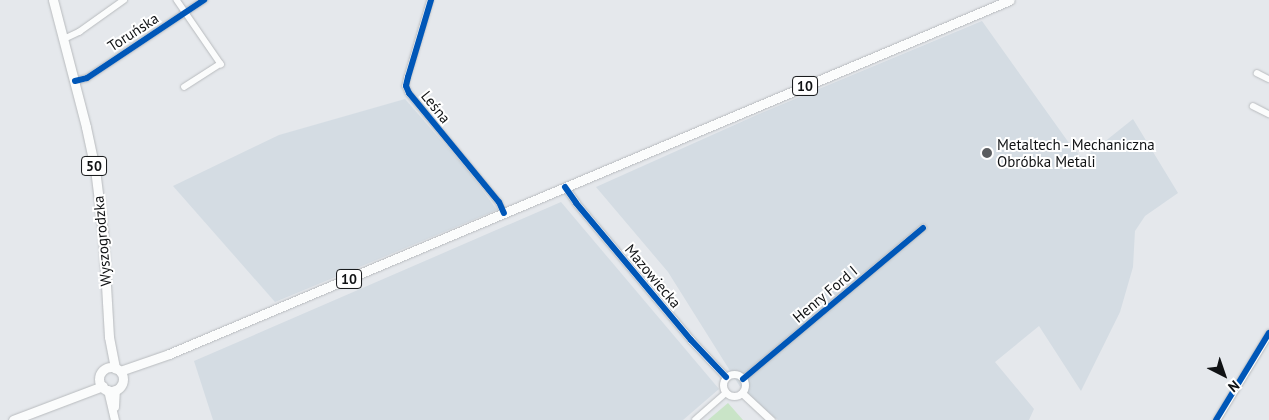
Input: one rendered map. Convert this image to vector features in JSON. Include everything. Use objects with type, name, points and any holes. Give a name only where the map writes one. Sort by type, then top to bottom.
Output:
[{"type":"main road","name":"Wyszogrodzka","points":[[53,0],[90,143],[98,195],[109,337],[116,371]]},
{"type":"main road","name":"10","points":[[116,371],[169,354],[1010,0]]},
{"type":"main road","points":[[114,417],[107,386],[116,371]]},
{"type":"main road","points":[[13,420],[51,404],[107,386],[122,385],[116,371]]},
{"type":"street","points":[[64,39],[78,32],[124,0]]},
{"type":"street","points":[[177,0],[221,64],[185,87]]},
{"type":"street","name":"Toruńska","points":[[75,81],[87,78],[204,0]]},
{"type":"street","name":"Leśna","points":[[431,0],[406,86],[409,93],[499,202],[504,213]]},
{"type":"street","points":[[1257,73],[1269,79]]},
{"type":"street","points":[[1253,106],[1269,114]]},
{"type":"street","name":"Mazowiecka","points":[[565,187],[576,203],[691,341],[726,377]]},
{"type":"street","name":"Henry Ford I","points":[[743,379],[923,228]]},
{"type":"street","points":[[1216,420],[1269,332]]},
{"type":"street","points":[[733,374],[743,379],[745,384],[742,392],[734,396],[726,394],[722,383],[726,377],[733,374]]},
{"type":"street","points":[[742,392],[771,420]]},
{"type":"street","points":[[694,420],[726,394]]},
{"type":"shaded area","points":[[982,21],[1069,143],[1083,159],[1133,119],[1178,193],[1145,216],[1135,231],[1133,267],[1120,312],[1081,391],[1039,326],[995,362],[1034,409],[1029,420],[778,420],[744,393],[668,272],[596,187],[759,114]]},
{"type":"shaded area","points":[[405,99],[468,171],[497,210],[275,302],[173,186],[279,135]]},
{"type":"shaded area","points":[[561,202],[719,389],[683,420],[213,420],[194,361]]},
{"type":"green space","points":[[728,403],[743,420],[708,420]]},
{"type":"cycle path","points":[[75,81],[87,78],[204,0]]},
{"type":"cycle path","points":[[431,0],[406,86],[409,93],[499,202],[504,213]]},
{"type":"cycle path","points":[[565,187],[576,203],[691,340],[726,377]]},
{"type":"cycle path","points":[[743,379],[923,228]]},
{"type":"cycle path","points":[[1216,420],[1269,333]]},
{"type":"place","name":"Metaltech - Mechaniczna Obróbka Metali","points":[[987,153]]}]
